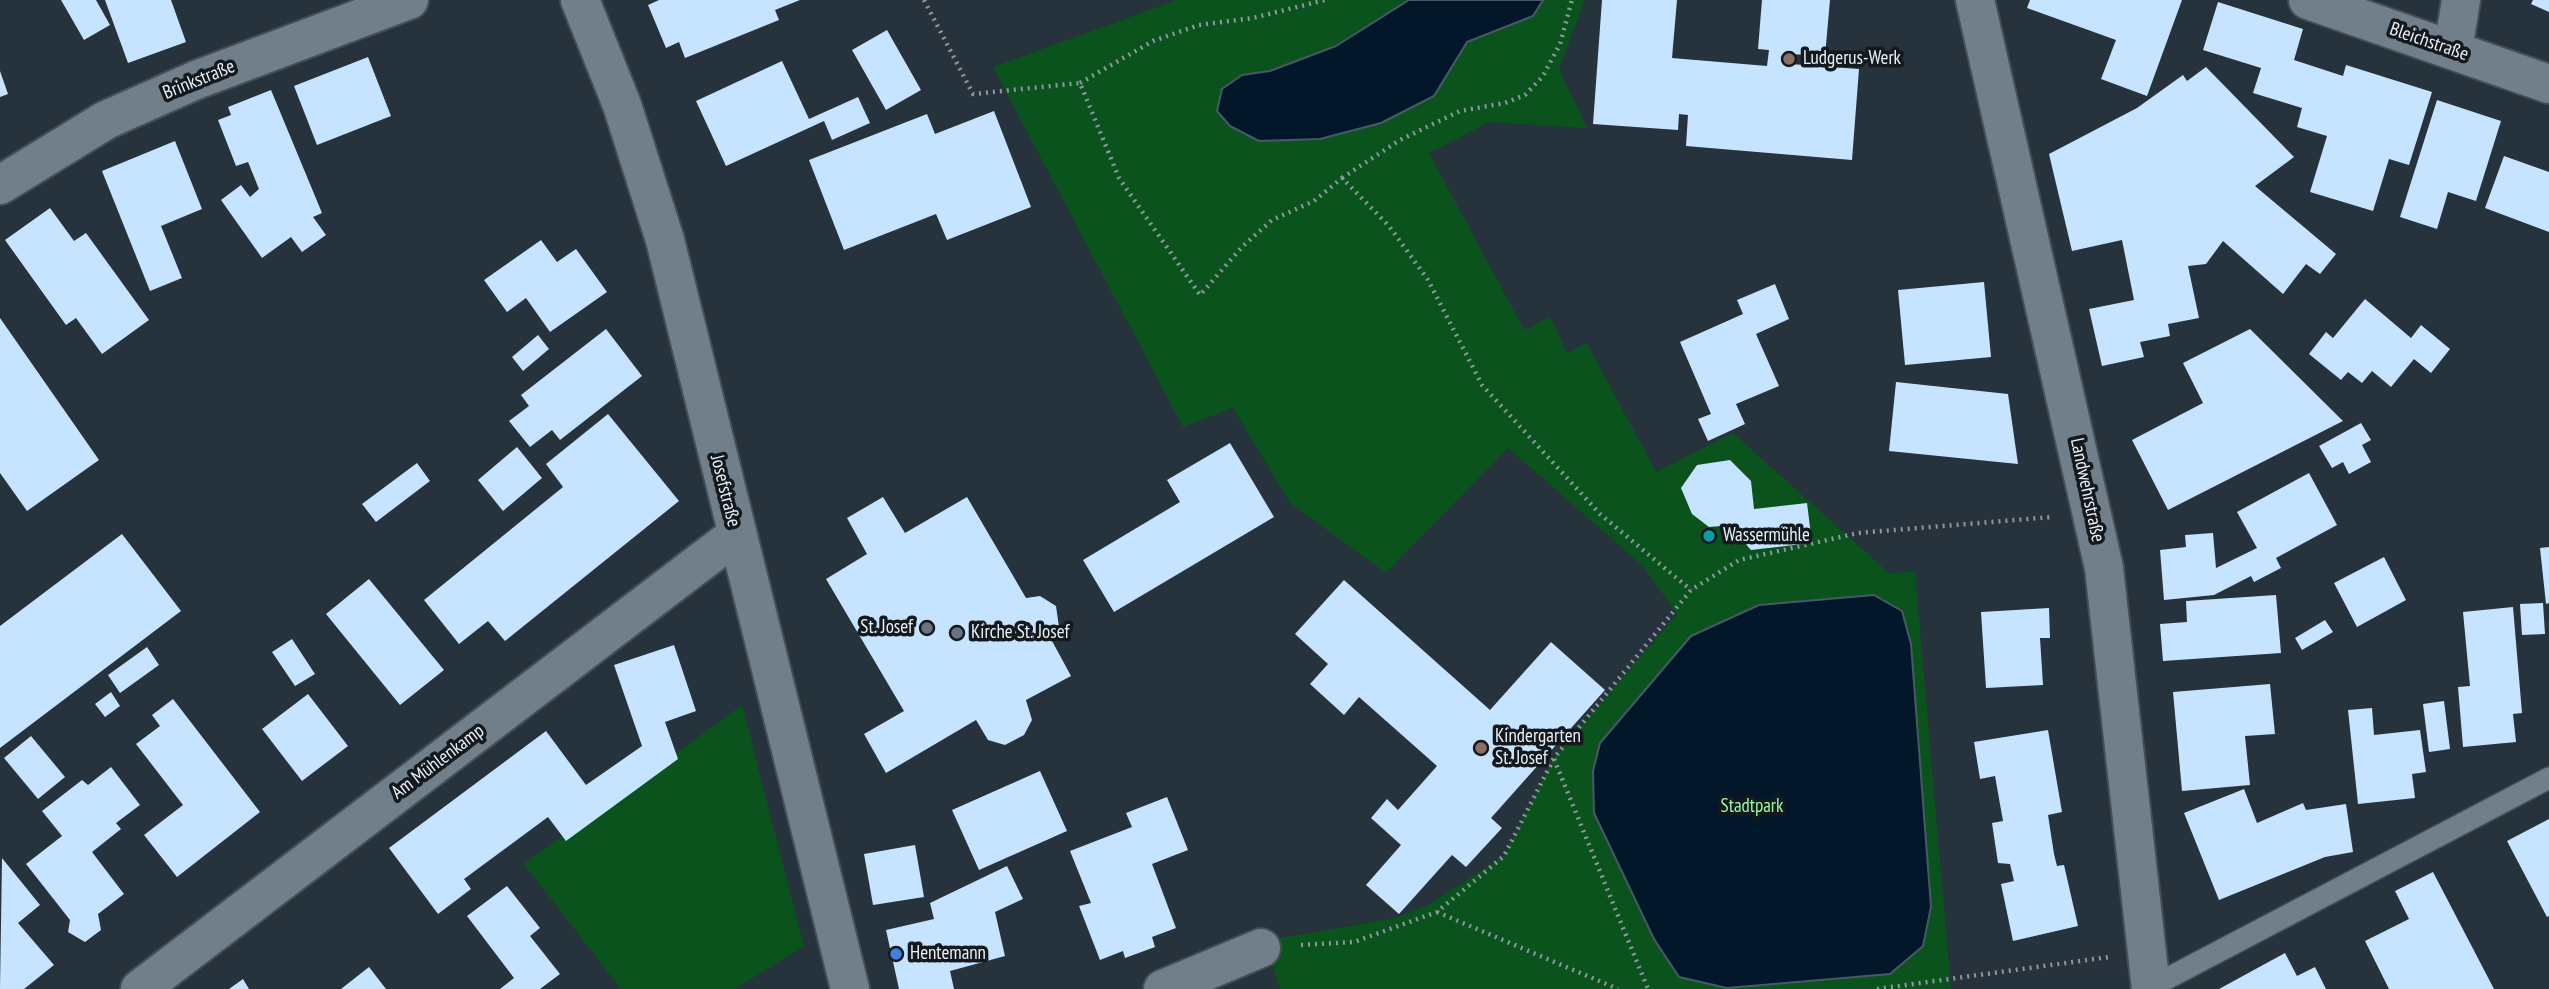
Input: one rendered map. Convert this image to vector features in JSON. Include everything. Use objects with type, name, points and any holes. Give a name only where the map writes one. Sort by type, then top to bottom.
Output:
[{"type":"street","name":"Brinkstraße","points":[[0,185],[106,120],[196,80],[410,0]]},
{"type":"street","name":"Josefstraße","points":[[580,0],[622,105],[665,240],[850,989]]},
{"type":"street","name":"Landwehrstraße","points":[[1975,0],[2104,568],[2150,976]]},
{"type":"street","name":"Bleichstraße","points":[[2308,0],[2549,84]]},
{"type":"street","points":[[2453,50],[2461,0]]},
{"type":"street","name":"Am Mühlenkamp","points":[[141,989],[736,535]]},
{"type":"street","points":[[1163,989],[1261,948]]},
{"type":"lane","points":[[2150,976],[2549,778]]},
{"type":"path","points":[[924,0],[973,94],[1080,83],[1153,41],[1199,25],[1253,18],[1325,0]]},
{"type":"path","points":[[1080,83],[1119,178],[1200,295],[1243,246],[1272,220],[1314,201],[1342,178],[1400,140],[1460,111],[1505,103],[1525,95],[1543,76],[1560,44],[1572,0]]},
{"type":"path","points":[[1342,178],[1389,226],[1428,280],[1482,385],[1600,514],[1691,590]]},
{"type":"path","points":[[1261,948],[1354,942],[1437,912],[1504,856],[1554,758],[1691,590],[1739,560],[1858,533],[2093,514]]},
{"type":"path","points":[[1554,758],[1648,989]]},
{"type":"path","points":[[1437,912],[1618,989]]},
{"type":"path","points":[[1877,989],[2150,976]]},
{"type":"green space","points":[[1177,0],[1585,0],[1559,69],[1587,128],[1489,122],[1429,153],[1524,330],[1550,317],[1567,353],[1587,343],[1656,472],[1733,433],[1889,573],[1915,572],[1951,989],[1280,989],[1264,941],[1396,918],[1428,905],[1504,856],[1554,758],[1677,614],[1643,566],[1508,448],[1386,573],[1290,503],[1233,408],[1183,427],[993,67]]},
{"type":"green space","points":[[742,705],[804,946],[735,989],[621,989],[524,864]]},
{"type":"water","points":[[1409,0],[1543,0],[1533,16],[1467,42],[1434,96],[1381,123],[1320,139],[1259,141],[1230,126],[1217,111],[1222,89],[1242,75],[1270,71],[1336,46]]},
{"type":"water","name":"Stadtpark","points":[[1874,595],[1902,611],[1911,644],[1931,907],[1923,946],[1890,974],[1727,988],[1679,977],[1654,939],[1594,813],[1593,771],[1600,743],[1691,636],[1759,605]]},
{"type":"building","points":[[61,0],[96,0],[110,25],[84,40]]},
{"type":"building","points":[[105,0],[171,0],[186,42],[128,63]]},
{"type":"building","points":[[659,0],[800,0],[775,10],[779,20],[685,58],[679,42],[666,48],[648,5]]},
{"type":"building","points":[[1602,0],[1677,0],[1672,58],[1767,66],[1769,50],[1758,49],[1762,0],[1830,0],[1825,56],[1791,54],[1790,64],[1859,69],[1852,160],[1686,146],[1688,115],[1679,114],[1678,130],[1593,124]]},
{"type":"building","points":[[2030,0],[2182,0],[2147,96],[2101,79],[2116,40],[2027,8]]},
{"type":"building","points":[[2533,0],[2549,0],[2549,12],[2531,4]]},
{"type":"building","points":[[2218,2],[2303,29],[2294,60],[2343,76],[2346,65],[2432,92],[2409,165],[2389,159],[2373,211],[2310,192],[2327,136],[2297,127],[2302,108],[2253,93],[2261,68],[2203,50]]},
{"type":"building","points":[[887,30],[921,90],[886,110],[852,50]]},
{"type":"building","points":[[368,57],[391,116],[317,145],[294,86]]},
{"type":"building","points":[[782,61],[809,119],[858,97],[870,123],[832,140],[824,121],[726,166],[696,101]]},
{"type":"building","points":[[2206,67],[2294,157],[2255,186],[2336,254],[2320,274],[2306,264],[2283,294],[2223,241],[2206,264],[2188,266],[2199,318],[2168,324],[2170,336],[2140,342],[2144,357],[2102,366],[2089,309],[2134,300],[2122,240],[2072,251],[2049,154],[2137,108],[2183,75],[2187,81]]},
{"type":"building","points":[[0,71],[8,94],[0,97]]},
{"type":"building","points":[[271,90],[322,213],[313,217],[326,235],[302,252],[291,237],[262,258],[221,200],[241,185],[250,197],[259,189],[248,162],[236,166],[218,120],[231,115],[228,107]]},
{"type":"building","points":[[2437,100],[2501,121],[2476,201],[2448,192],[2437,229],[2400,217]]},
{"type":"building","points":[[994,111],[1031,207],[947,240],[936,214],[844,250],[809,160],[927,114],[935,134]]},
{"type":"building","points":[[175,141],[202,209],[161,226],[182,278],[150,291],[102,171]]},
{"type":"building","points":[[2504,156],[2549,172],[2549,232],[2485,208]]},
{"type":"building","points":[[50,208],[74,241],[86,233],[149,320],[102,354],[76,318],[66,325],[5,240]]},
{"type":"building","points":[[541,240],[557,262],[576,249],[607,292],[550,332],[526,298],[507,312],[484,280]]},
{"type":"building","points":[[1984,282],[1991,357],[1905,365],[1898,290]]},
{"type":"building","points":[[1775,284],[1789,319],[1756,334],[1779,386],[1736,404],[1745,424],[1708,441],[1698,419],[1711,414],[1680,342],[1743,314],[1737,300]]},
{"type":"building","points":[[2365,299],[2411,338],[2421,325],[2450,349],[2431,373],[2414,359],[2391,387],[2372,371],[2362,383],[2348,372],[2341,380],[2309,354],[2326,332],[2333,338]]},
{"type":"building","points":[[0,318],[99,460],[27,511],[0,473]]},
{"type":"building","points":[[606,329],[642,376],[560,440],[552,430],[530,447],[509,421],[529,406],[521,395]]},
{"type":"building","points":[[2250,329],[2343,421],[2168,510],[2132,440],[2203,403],[2183,363]]},
{"type":"building","points":[[538,335],[549,349],[523,371],[512,357]]},
{"type":"building","points":[[1896,382],[2008,394],[2018,464],[1889,451]]},
{"type":"building","points":[[608,414],[679,501],[505,641],[488,621],[459,644],[424,600],[563,487],[546,464]]},
{"type":"building","points":[[2361,423],[2371,440],[2362,445],[2371,462],[2349,474],[2343,462],[2332,468],[2319,446]]},
{"type":"building","points":[[1230,443],[1274,517],[1114,612],[1083,560],[1180,502],[1167,480]]},
{"type":"building","points":[[517,447],[542,478],[503,511],[478,480]]},
{"type":"building","points":[[1730,460],[1751,481],[1754,509],[1807,503],[1812,543],[1751,550],[1736,533],[1735,525],[1709,527],[1692,514],[1681,488],[1697,465]]},
{"type":"building","points":[[417,463],[430,481],[376,522],[362,504]]},
{"type":"building","points":[[2309,473],[2337,525],[2276,558],[2281,568],[2254,582],[2251,576],[2214,595],[2164,600],[2160,550],[2186,547],[2185,535],[2213,533],[2216,568],[2257,548],[2237,512]]},
{"type":"building","name":"Kirche St. Josef","points":[[883,497],[905,533],[967,497],[1026,598],[1040,596],[1056,606],[1059,627],[1051,639],[1071,676],[1026,700],[1032,720],[1024,735],[1005,745],[988,740],[976,720],[886,773],[864,734],[904,711],[826,579],[867,554],[847,518]]},
{"type":"building","points":[[122,534],[181,611],[0,748],[0,626]]},
{"type":"building","points":[[2549,547],[2549,603],[2546,604],[2540,548]]},
{"type":"building","points":[[2384,557],[2406,600],[2357,627],[2334,583]]},
{"type":"building","points":[[369,579],[444,670],[400,705],[326,614]]},
{"type":"building","points":[[1344,580],[1490,710],[1551,642],[1605,690],[1491,818],[1502,828],[1466,867],[1452,855],[1399,914],[1366,885],[1401,845],[1371,818],[1387,799],[1398,810],[1437,766],[1359,697],[1344,715],[1310,684],[1328,664],[1295,634]]},
{"type":"building","points":[[2276,595],[2281,653],[2163,661],[2160,624],[2187,622],[2186,601]]},
{"type":"building","points":[[2543,603],[2545,634],[2522,635],[2520,604]]},
{"type":"building","points":[[2513,607],[2522,713],[2513,714],[2516,742],[2463,747],[2458,687],[2470,686],[2463,612]]},
{"type":"building","points":[[2049,608],[2050,638],[2040,638],[2043,685],[1986,688],[1981,612]]},
{"type":"building","points":[[2325,620],[2333,632],[2302,650],[2295,638]]},
{"type":"building","points":[[292,639],[315,674],[295,686],[272,652]]},
{"type":"building","points":[[674,645],[696,711],[665,722],[678,759],[566,841],[548,817],[464,879],[471,889],[438,914],[389,848],[546,731],[586,785],[642,746],[614,665]]},
{"type":"building","points":[[147,647],[159,665],[120,693],[108,675]]},
{"type":"building","points":[[2270,684],[2275,734],[2245,736],[2250,785],[2182,791],[2173,692]]},
{"type":"building","points":[[111,692],[120,706],[105,717],[95,704]]},
{"type":"building","points":[[308,694],[348,746],[302,781],[262,729]]},
{"type":"building","points":[[173,699],[260,812],[177,877],[144,835],[183,805],[136,744],[160,726],[152,715]]},
{"type":"building","points":[[2444,701],[2450,749],[2429,752],[2423,704]]},
{"type":"building","points":[[2372,708],[2374,735],[2420,730],[2426,772],[2412,774],[2415,798],[2358,804],[2348,710]]},
{"type":"building","points":[[2048,730],[2062,812],[2048,815],[2057,866],[2064,865],[2078,926],[2013,941],[2001,884],[2014,881],[2010,864],[1998,863],[1992,823],[2003,821],[1995,776],[1980,779],[1974,742]]},
{"type":"building","points":[[31,736],[65,777],[38,799],[4,758]]},
{"type":"building","points":[[111,767],[140,805],[116,823],[121,829],[92,852],[124,894],[98,914],[101,930],[85,942],[68,932],[70,920],[26,864],[62,836],[42,811],[82,780],[88,785]]},
{"type":"building","points":[[1040,771],[1067,831],[979,870],[952,810]]},
{"type":"building","points":[[2244,789],[2257,823],[2303,803],[2306,810],[2346,804],[2353,852],[2325,857],[2219,900],[2184,813]]},
{"type":"building","points":[[1167,797],[1188,850],[1152,864],[1176,928],[1152,937],[1155,947],[1125,958],[1123,951],[1100,960],[1079,906],[1091,903],[1070,851],[1132,827],[1126,813]]},
{"type":"building","points":[[2549,819],[2549,916],[2547,917],[2507,841]]},
{"type":"building","points":[[915,845],[924,897],[873,905],[864,854]]},
{"type":"building","points":[[2,858],[40,905],[18,923],[54,965],[24,989],[0,989]]},
{"type":"building","points":[[1007,866],[1023,899],[995,912],[1005,956],[950,971],[954,989],[899,989],[886,930],[934,919],[930,903]]},
{"type":"building","points":[[2433,872],[2494,989],[2389,989],[2365,941],[2409,919],[2395,891]]},
{"type":"building","points":[[507,886],[540,928],[530,936],[560,974],[540,989],[500,989],[514,978],[467,916]]},
{"type":"building","points":[[2285,953],[2297,976],[2315,967],[2326,989],[2219,989]]},
{"type":"building","points":[[369,967],[386,989],[341,989]]},
{"type":"building","points":[[243,979],[249,989],[229,989]]},
{"type":"place","name":"Ludgerus-Werk","points":[[1789,59]]},
{"type":"place","name":"Wassermühle","points":[[1709,536]]},
{"type":"place","name":"St. Josef","points":[[927,628]]},
{"type":"place","name":"Kirche St. Josef","points":[[957,633]]},
{"type":"place","name":"Kindergarten St. Josef","points":[[1481,748]]},
{"type":"place","name":"Hentemann","points":[[896,954]]}]
